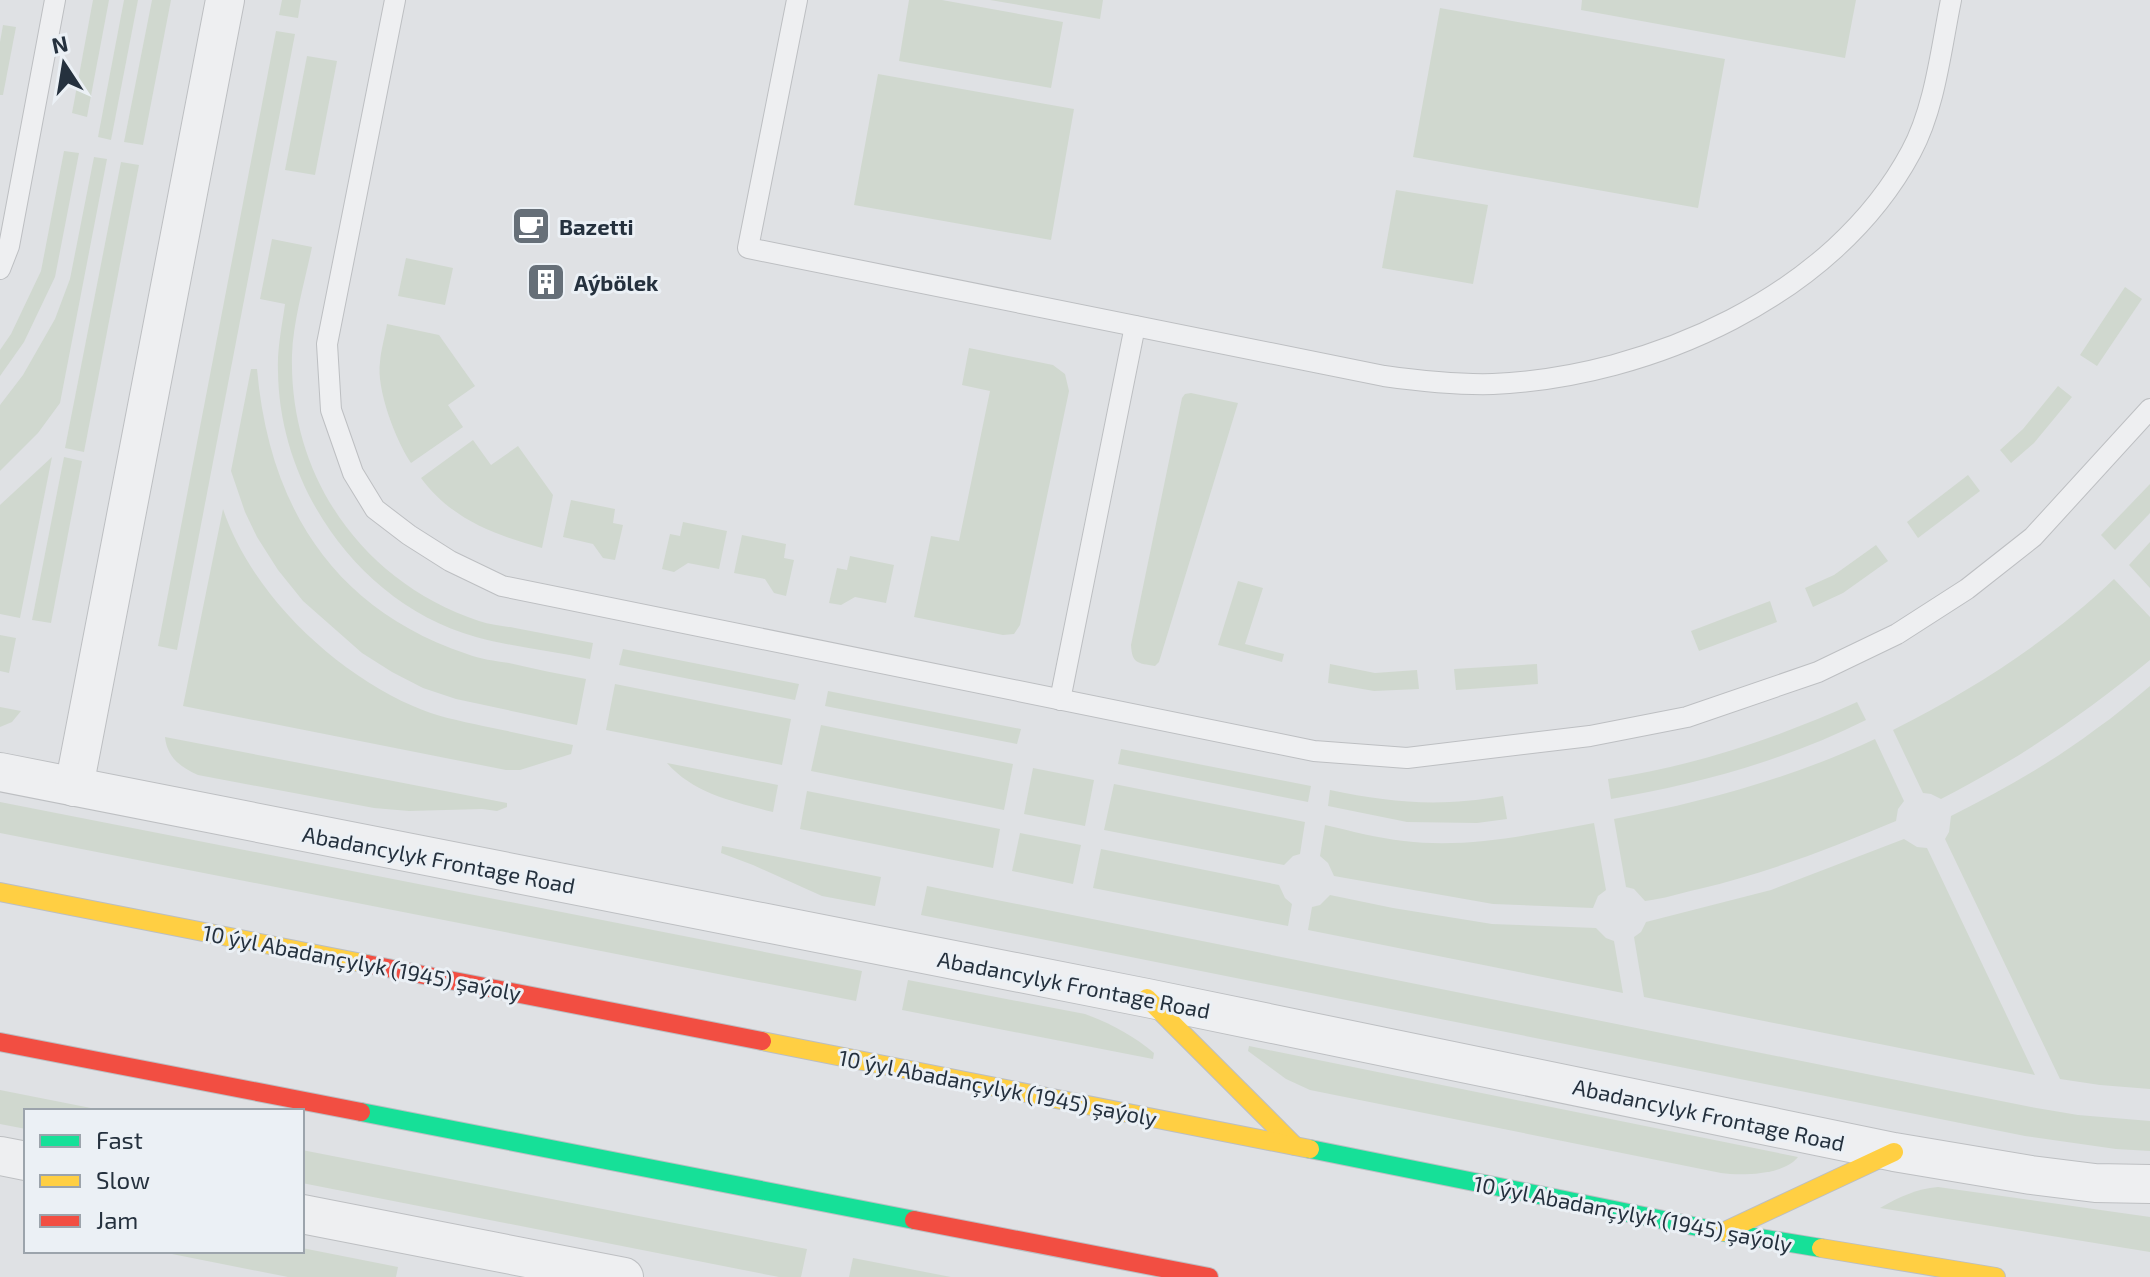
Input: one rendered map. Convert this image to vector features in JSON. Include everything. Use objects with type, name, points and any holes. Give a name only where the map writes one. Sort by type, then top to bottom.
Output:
[{"type":"main road","name":"10 ýyl Abadançylyk (1945) şaýoly","points":[[0,892],[1723,1232],[1996,1277]]},
{"type":"main road","points":[[1147,998],[1295,1146]]},
{"type":"main road","points":[[0,1042],[1209,1277]]},
{"type":"main road","points":[[1723,1232],[1894,1152]]},
{"type":"street","points":[[74,787],[225,0]]},
{"type":"street","name":"Abadancylyk Frontage Road","points":[[0,772],[1147,998],[1894,1152],[2044,1177],[2095,1183],[2150,1184]]},
{"type":"street","points":[[304,1214],[624,1277]]},
{"type":"lane","points":[[0,269],[9,246],[55,0]]},
{"type":"lane","points":[[395,0],[327,344],[331,410],[353,473],[375,509],[450,561],[502,586],[1314,751],[1407,758],[1590,736],[1687,717],[1818,672],[1897,634],[1967,589],[2033,537],[2150,409]]},
{"type":"lane","points":[[797,0],[748,248],[1384,376],[1493,384],[1554,378],[1618,365],[1674,345],[1737,317],[1828,255],[1862,223],[1912,151],[1930,101],[1951,0]]},
{"type":"lane","points":[[1060,700],[1135,326]]},
{"type":"shaded area","points":[[93,0],[109,0],[87,117],[72,113]]},
{"type":"shaded area","points":[[124,0],[138,0],[111,140],[98,137]]},
{"type":"shaded area","points":[[152,0],[171,0],[143,145],[124,142]]},
{"type":"shaded area","points":[[282,0],[301,0],[298,18],[279,15]]},
{"type":"shaded area","points":[[909,0],[942,0],[1063,22],[1051,88],[899,61]]},
{"type":"shaded area","points":[[990,0],[1103,0],[1100,19]]},
{"type":"shaded area","points":[[1582,0],[1856,0],[1845,58],[1581,10]]},
{"type":"shaded area","points":[[1440,8],[1725,59],[1698,208],[1413,157]]},
{"type":"shaded area","points":[[3,25],[16,27],[3,95],[0,95],[0,42]]},
{"type":"shaded area","points":[[276,31],[295,34],[177,650],[158,646]]},
{"type":"shaded area","points":[[307,56],[337,61],[315,175],[285,170]]},
{"type":"shaded area","points":[[878,74],[1074,109],[1051,240],[854,205]]},
{"type":"shaded area","points":[[64,151],[79,153],[55,277],[24,342],[0,376],[0,350],[41,271]]},
{"type":"shaded area","points":[[94,157],[107,159],[60,403],[38,433],[0,471],[0,405],[23,375],[55,319],[70,279]]},
{"type":"shaded area","points":[[121,162],[139,165],[84,452],[65,448]]},
{"type":"shaded area","points":[[1396,190],[1488,205],[1473,284],[1382,268]]},
{"type":"shaded area","points":[[272,239],[312,247],[293,342],[294,400],[304,443],[319,483],[341,520],[368,552],[400,580],[438,603],[484,622],[593,643],[590,659],[476,637],[435,621],[397,599],[363,570],[334,536],[311,499],[293,458],[282,415],[278,363],[285,304],[260,299]]},
{"type":"shaded area","points":[[406,258],[453,268],[445,305],[398,296]]},
{"type":"shaded area","points":[[2125,287],[2142,299],[2097,366],[2080,355]]},
{"type":"shaded area","points":[[387,324],[439,335],[475,386],[448,405],[463,427],[411,463],[399,442],[381,386],[380,362]]},
{"type":"shaded area","points":[[969,348],[1053,365],[1065,374],[1069,391],[1020,625],[1014,634],[1003,635],[914,617],[931,536],[959,541],[990,391],[962,385]]},
{"type":"shaded area","points":[[251,369],[257,369],[264,419],[276,465],[293,508],[316,546],[345,580],[379,610],[420,634],[467,654],[586,679],[577,725],[456,699],[423,688],[362,653],[303,601],[257,537],[231,471]]},
{"type":"shaded area","points":[[2058,386],[2072,397],[2034,443],[2011,463],[2000,450],[2023,429]]},
{"type":"shaded area","points":[[1191,393],[1238,403],[1159,662],[1155,666],[1137,662],[1131,645],[1182,398]]},
{"type":"shaded area","points":[[473,440],[491,465],[518,446],[553,495],[542,548],[475,524],[446,504],[421,478]]},
{"type":"shaded area","points":[[52,457],[20,618],[0,614],[0,505]]},
{"type":"shaded area","points":[[64,457],[82,461],[51,623],[32,620]]},
{"type":"shaded area","points":[[1968,475],[1980,491],[1918,538],[1907,522]]},
{"type":"shaded area","points":[[2150,484],[2150,513],[2115,550],[2101,535]]},
{"type":"shaded area","points":[[571,500],[615,509],[613,523],[623,525],[615,560],[603,558],[593,544],[563,537]]},
{"type":"shaded area","points":[[223,509],[253,570],[274,599],[298,626],[354,672],[421,710],[573,745],[571,754],[520,770],[506,770],[183,706]]},
{"type":"shaded area","points":[[683,522],[727,531],[719,569],[688,563],[674,572],[662,569],[670,534],[680,536]]},
{"type":"shaded area","points":[[742,535],[786,544],[784,558],[794,560],[786,596],[774,593],[765,579],[734,573]]},
{"type":"shaded area","points":[[2150,542],[2150,588],[2129,565]]},
{"type":"shaded area","points":[[1876,545],[1888,561],[1843,593],[1813,607],[1805,588],[1834,575]]},
{"type":"shaded area","points":[[850,556],[894,565],[886,603],[855,597],[841,605],[829,603],[837,568],[847,570]]},
{"type":"shaded area","points":[[2114,579],[2150,617],[2150,660],[2075,718],[1997,768],[1941,799],[1923,793],[1893,730],[2009,663],[2063,623]]},
{"type":"shaded area","points":[[1238,581],[1263,588],[1245,644],[1284,654],[1282,662],[1218,645]]},
{"type":"shaded area","points":[[1770,601],[1777,622],[1699,651],[1691,631]]},
{"type":"shaded area","points":[[0,635],[16,638],[9,673],[0,671]]},
{"type":"shaded area","points":[[623,649],[799,684],[795,700],[619,665]]},
{"type":"shaded area","points":[[1330,664],[1375,673],[1417,670],[1419,689],[1374,691],[1328,683]]},
{"type":"shaded area","points":[[1537,664],[1538,684],[1456,690],[1454,669]]},
{"type":"shaded area","points":[[615,684],[791,719],[782,765],[606,730]]},
{"type":"shaded area","points":[[2150,686],[2150,1089],[2060,1079],[1945,839],[1951,816],[2061,753]]},
{"type":"shaded area","points":[[828,691],[1021,729],[1017,744],[825,706]]},
{"type":"shaded area","points":[[1857,702],[1866,720],[1805,747],[1709,778],[1611,799],[1608,779],[1672,767],[1735,749]]},
{"type":"shaded area","points":[[0,707],[21,711],[12,722],[0,727]]},
{"type":"shaded area","points":[[821,725],[1013,764],[1004,810],[811,771]]},
{"type":"shaded area","points":[[165,737],[507,803],[507,807],[497,811],[374,808],[198,775],[176,760],[168,750]]},
{"type":"shaded area","points":[[1875,739],[1904,801],[1898,809],[1896,821],[1774,868],[1672,896],[1645,901],[1634,889],[1626,887],[1614,819],[1747,787],[1812,766]]},
{"type":"shaded area","points":[[1121,749],[1311,786],[1308,802],[1118,764]]},
{"type":"shaded area","points":[[667,763],[778,785],[773,812],[702,789]]},
{"type":"shaded area","points":[[1033,768],[1094,780],[1085,826],[1024,814]]},
{"type":"shaded area","points":[[1114,784],[1305,822],[1300,854],[1284,865],[1104,830]]},
{"type":"shaded area","points":[[1330,790],[1416,802],[1458,802],[1503,796],[1507,819],[1477,823],[1407,822],[1328,806]]},
{"type":"shaded area","points":[[807,791],[1000,829],[993,868],[800,829]]},
{"type":"shaded area","points":[[0,802],[862,971],[856,1001],[0,833]]},
{"type":"shaded area","points":[[1594,823],[1606,890],[1598,896],[1593,908],[1493,904],[1334,876],[1328,863],[1320,856],[1325,825],[1394,840],[1452,843],[1500,839]]},
{"type":"shaded area","points":[[1020,833],[1081,845],[1073,884],[1012,871]]},
{"type":"shaded area","points":[[1904,839],[1917,847],[1927,848],[2035,1075],[1644,997],[1634,937],[1646,922],[1771,890]]},
{"type":"shaded area","points":[[722,846],[881,877],[875,906],[822,896],[721,853]]},
{"type":"shaded area","points":[[1101,849],[1279,885],[1292,904],[1288,926],[1093,888]]},
{"type":"shaded area","points":[[927,886],[2031,1107],[2078,1115],[2150,1121],[2150,1151],[2025,1136],[921,915]]},
{"type":"shaded area","points":[[1330,895],[1492,924],[1596,928],[1614,941],[1623,993],[1308,930],[1312,907],[1320,905]]},
{"type":"shaded area","points":[[908,980],[1085,1014],[1138,1041],[1154,1053],[1153,1059],[902,1010]]},
{"type":"shaded area","points":[[1249,1046],[1798,1157],[1773,1171],[1721,1173],[1310,1090],[1286,1079],[1248,1051]]},
{"type":"shaded area","points":[[0,1090],[96,1109],[24,1109],[24,1129],[0,1124]]},
{"type":"shaded area","points":[[304,1150],[807,1249],[801,1277],[779,1277],[304,1183]]},
{"type":"shaded area","points":[[1938,1187],[2150,1217],[2150,1252],[1880,1208],[1908,1194]]},
{"type":"shaded area","points":[[304,1248],[398,1267],[396,1277],[288,1277],[167,1253],[304,1253]]},
{"type":"shaded area","points":[[853,1258],[951,1277],[849,1277]]},
{"type":"traffic: fast","points":[[361,1112],[914,1220]]},
{"type":"traffic: fast","points":[[1310,1149],[1723,1232],[1821,1248]]},
{"type":"traffic: slow","points":[[0,892],[367,964]]},
{"type":"traffic: slow","points":[[1147,998],[1295,1146]]},
{"type":"traffic: slow","points":[[762,1041],[1310,1149]]},
{"type":"traffic: slow","points":[[1723,1232],[1894,1152]]},
{"type":"traffic: slow","points":[[1821,1248],[1996,1277]]},
{"type":"traffic: jam","points":[[367,964],[762,1041]]},
{"type":"traffic: jam","points":[[0,1042],[361,1112]]},
{"type":"traffic: jam","points":[[914,1220],[1209,1277]]},
{"type":"place","name":"Bazetti","points":[[531,226]]},
{"type":"place","name":"Aýbölek","points":[[546,282]]}]
